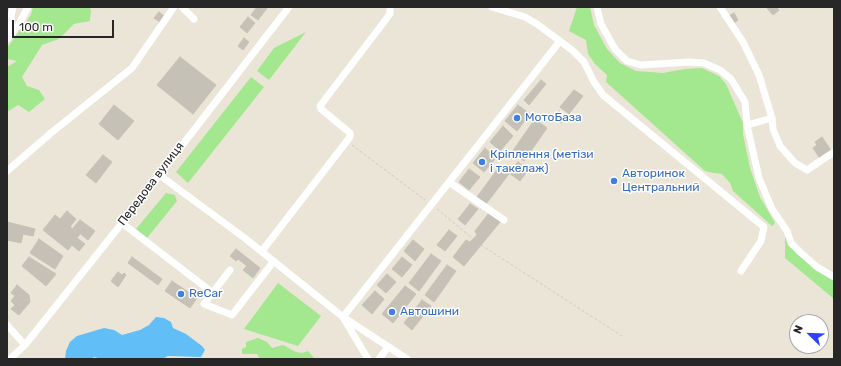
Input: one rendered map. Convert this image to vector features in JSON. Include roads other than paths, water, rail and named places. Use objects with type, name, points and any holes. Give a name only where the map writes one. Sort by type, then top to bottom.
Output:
[{"type":"street","points":[[11,32],[11,16],[13,7]]},
{"type":"street","points":[[7,39],[11,32],[19,24],[28,7]]},
{"type":"street","points":[[7,171],[51,133],[132,68],[174,7]]},
{"type":"street","points":[[182,7],[194,19]]},
{"type":"street","name":"Передова вулиця","points":[[10,359],[24,345],[122,223],[158,174],[289,7]]},
{"type":"street","points":[[262,251],[351,135],[321,109],[320,106],[390,14],[390,7]]},
{"type":"street","points":[[492,7],[525,17],[572,50],[584,62],[594,82],[603,94],[764,228],[760,241],[740,271]]},
{"type":"street","points":[[597,7],[600,24],[615,49],[627,60],[641,65],[689,62],[704,63],[720,70],[731,79],[745,102],[747,125],[759,178],[772,209],[787,231],[792,243],[800,252],[817,268],[834,276]]},
{"type":"street","points":[[720,7],[743,42],[759,74],[772,118],[773,129],[780,146],[795,163],[807,170],[834,152]]},
{"type":"street","points":[[342,317],[560,41]]},
{"type":"street","points":[[747,125],[772,118]]},
{"type":"street","points":[[158,174],[262,251],[342,317],[407,359]]},
{"type":"street","points":[[449,182],[504,220]]},
{"type":"street","points":[[122,223],[213,293]]},
{"type":"street","points":[[230,270],[204,304],[232,315],[274,261]]},
{"type":"street","points":[[342,317],[368,359]]},
{"type":"street","points":[[7,325],[24,345]]},
{"type":"street","points":[[379,359],[388,347]]},
{"type":"water","points":[[156,317],[164,318],[171,322],[173,328],[186,334],[202,346],[205,350],[201,357],[168,356],[162,359],[102,359],[94,357],[91,359],[65,359],[66,351],[70,342],[77,336],[104,328],[114,330],[122,335],[140,330],[149,325]]},
{"type":"place","name":"МотоБаза","points":[[517,118]]},
{"type":"place","name":"Кріплення (метізи і такелаж)","points":[[482,162]]},
{"type":"place","name":"Авторинок Центральний","points":[[614,181]]},
{"type":"place","name":"ReCar","points":[[181,294]]},
{"type":"place","name":"Автошини","points":[[392,312]]}]
